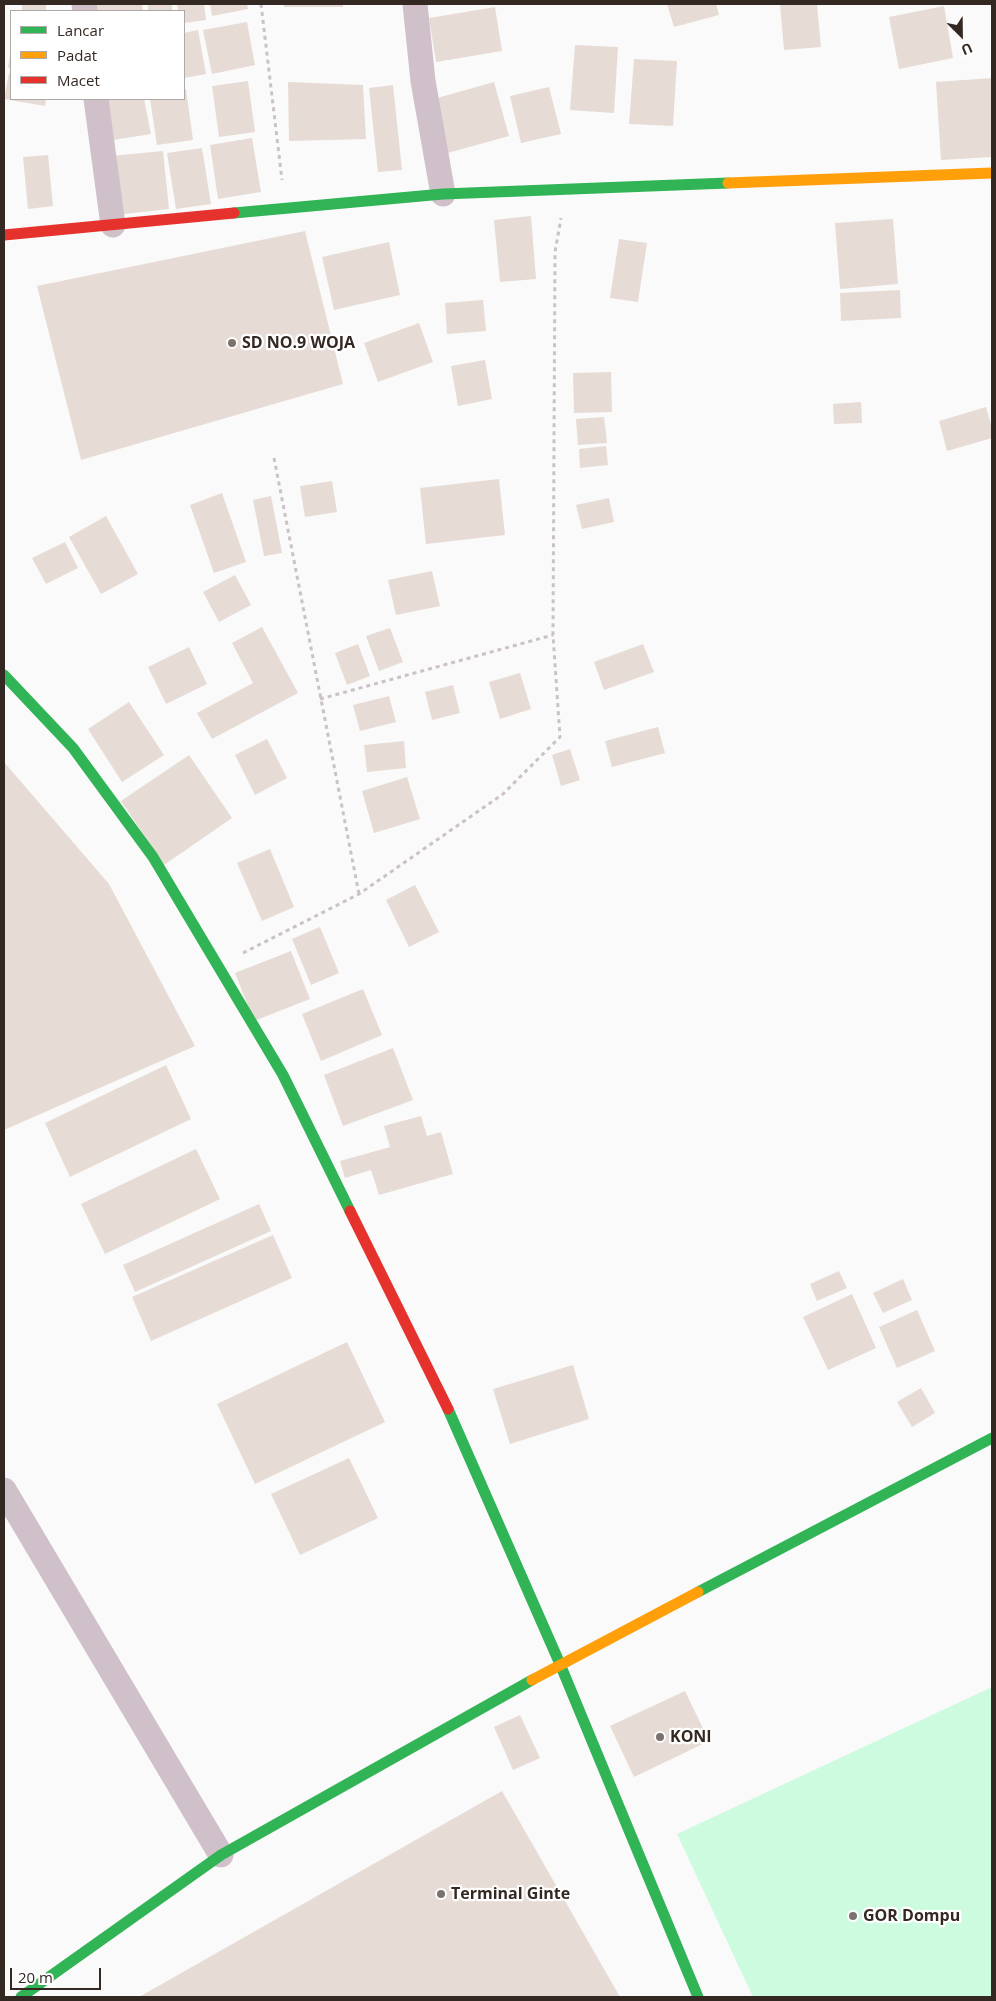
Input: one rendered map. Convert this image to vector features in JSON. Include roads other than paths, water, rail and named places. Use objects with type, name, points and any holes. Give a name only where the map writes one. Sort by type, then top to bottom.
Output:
[{"type":"main road","points":[[4,235],[443,194],[992,173]]},
{"type":"main road","points":[[4,675],[73,748],[153,857],[283,1075],[442,1395],[560,1664],[698,1997]]},
{"type":"main road","points":[[21,1997],[221,1855],[560,1664],[992,1438]]},
{"type":"street","points":[[416,4],[423,81],[443,194]]},
{"type":"street","points":[[96,100],[114,225]]},
{"type":"street","points":[[4,1490],[221,1855]]},
{"type":"place","name":"SD NO.9 WOJA","points":[[232,343]]},
{"type":"place","name":"KONI","points":[[660,1737]]},
{"type":"place","name":"Terminal Ginte","points":[[441,1894]]},
{"type":"place","name":"GOR Dompu","points":[[853,1916]]}]
